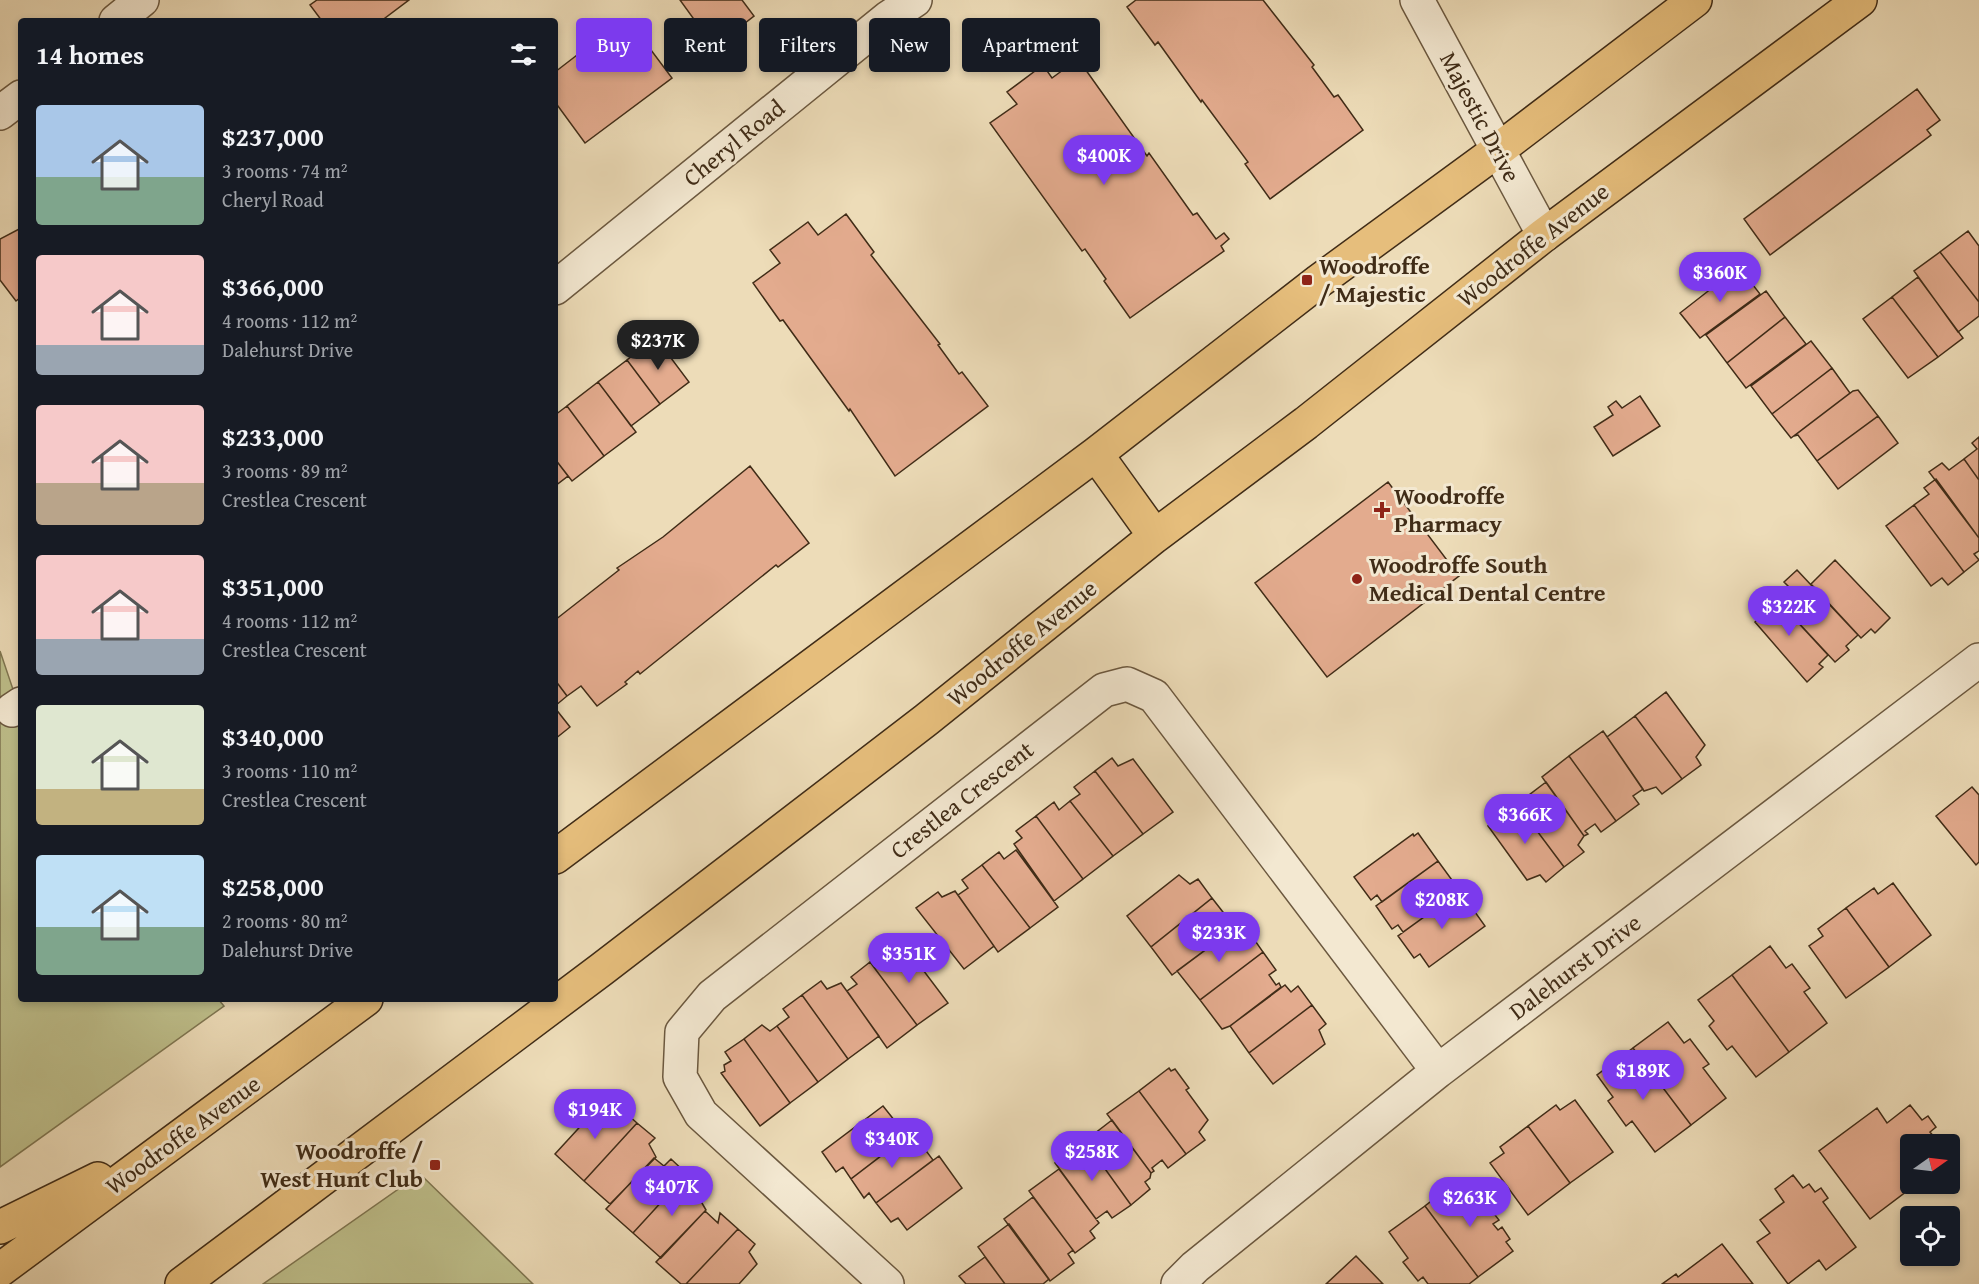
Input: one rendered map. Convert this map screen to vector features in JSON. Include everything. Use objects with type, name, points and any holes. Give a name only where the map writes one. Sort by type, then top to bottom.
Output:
[{"type":"main road","points":[[558,855],[1096,454],[1319,281],[1498,150],[1695,0]]},
{"type":"main road","name":"Woodroffe Avenue","points":[[182,1284],[404,1120],[908,734],[1155,536],[1306,423],[1544,235],[1860,0]]},
{"type":"main road","points":[[1096,454],[1155,536]]},
{"type":"main road","name":"Woodroffe Avenue","points":[[0,1270],[362,1002]]},
{"type":"main road","points":[[0,1227],[170,1144]]},
{"type":"main road","points":[[202,1284],[261,1225]]},
{"type":"street","points":[[120,18],[142,0]]},
{"type":"street","name":"Cheryl Road","points":[[558,285],[883,9],[915,0]]},
{"type":"street","name":"Majestic Drive","points":[[1417,0],[1544,235]]},
{"type":"street","points":[[0,113],[18,99]]},
{"type":"street","name":"Dalehurst Drive","points":[[1178,1284],[1195,1267],[1438,1071],[1979,660]]},
{"type":"street","name":"Crestlea Crescent","points":[[887,1284],[701,1114],[680,1077],[682,1032],[712,996],[1104,690],[1127,684],[1154,696],[1438,1071]]},
{"type":"green space","points":[[0,651],[18,704],[18,1002],[221,1002],[224,1006],[0,1167]]},
{"type":"green space","points":[[420,1174],[533,1284],[263,1284]]},
{"type":"building","points":[[317,0],[409,0],[385,18],[320,18],[310,5]]},
{"type":"building","points":[[680,0],[742,0],[754,16],[747,21],[747,18],[693,18]]},
{"type":"building","points":[[1136,0],[1263,0],[1314,65],[1312,67],[1334,97],[1338,95],[1363,130],[1270,199],[1245,164],[1248,162],[1202,100],[1201,102],[1158,42],[1155,45],[1127,7]]},
{"type":"building","points":[[652,51],[664,67],[664,72],[668,72],[672,78],[585,143],[558,106],[558,70],[576,56],[576,72],[652,72]]},
{"type":"building","points":[[1034,72],[1048,72],[1052,78],[1060,72],[1087,72],[1147,156],[1149,153],[1193,215],[1197,213],[1216,239],[1224,233],[1229,239],[1221,246],[1224,251],[1130,318],[1085,249],[1082,251],[990,123],[1017,104],[1007,92]]},
{"type":"building","points":[[1917,89],[1940,120],[1927,130],[1931,135],[1770,255],[1744,219]]},
{"type":"building","points":[[846,214],[874,252],[871,255],[940,344],[938,345],[959,374],[962,372],[988,406],[895,476],[850,409],[849,411],[753,283],[780,263],[770,250],[808,222],[818,235]]},
{"type":"building","points":[[18,230],[18,299],[16,301],[0,280],[0,239]]},
{"type":"building","points":[[1968,231],[1979,246],[1979,302],[1940,252]]},
{"type":"building","points":[[1940,252],[1979,302],[1979,316],[1958,332],[1914,271]]},
{"type":"building","points":[[1739,267],[1760,294],[1700,338],[1680,313]]},
{"type":"building","points":[[1918,277],[1963,338],[1938,357],[1892,297]]},
{"type":"building","points":[[1766,291],[1785,317],[1727,363],[1706,335]]},
{"type":"building","points":[[1892,297],[1938,357],[1908,378],[1863,319]]},
{"type":"building","points":[[1785,317],[1806,344],[1746,388],[1727,363]]},
{"type":"building","points":[[656,338],[689,382],[660,404],[627,360]]},
{"type":"building","points":[[1811,341],[1832,368],[1772,414],[1751,386]]},
{"type":"building","points":[[627,360],[660,404],[631,426],[598,382]]},
{"type":"building","points":[[1832,368],[1850,393],[1791,438],[1772,414]]},
{"type":"building","points":[[598,382],[636,432],[604,456],[567,406]]},
{"type":"building","points":[[1858,390],[1878,416],[1817,461],[1798,435],[1794,436],[1853,391]]},
{"type":"building","points":[[1640,396],[1660,426],[1613,456],[1594,427],[1613,415],[1608,407],[1616,401],[1622,408]]},
{"type":"building","points":[[567,406],[604,456],[572,481],[558,463],[558,413]]},
{"type":"building","points":[[1878,416],[1898,443],[1838,489],[1817,461]]},
{"type":"building","points":[[1979,437],[1979,480],[1964,459],[1977,449],[1972,443]]},
{"type":"building","points":[[1964,459],[1979,480],[1979,538],[1929,472],[1942,463],[1949,470]]},
{"type":"building","points":[[558,463],[568,476],[558,484]]},
{"type":"building","points":[[750,466],[809,543],[778,567],[776,565],[640,674],[638,671],[625,682],[627,684],[597,706],[581,686],[567,696],[558,684],[558,618],[619,570],[617,568],[663,537]]},
{"type":"building","points":[[1936,479],[1979,538],[1979,551],[1974,554],[1979,560],[1964,572],[1914,505],[1929,494],[1924,488]]},
{"type":"building","name":"Woodroffe South Medical Dental Centre","points":[[1388,482],[1459,576],[1327,677],[1255,583]]},
{"type":"building","points":[[1914,505],[1964,572],[1948,585],[1942,578],[1931,586],[1886,526]]},
{"type":"building","points":[[1835,560],[1890,618],[1875,633],[1871,629],[1861,638],[1811,584]]},
{"type":"building","points":[[1797,570],[1858,635],[1846,646],[1849,650],[1835,662],[1781,604],[1794,592],[1784,582]]},
{"type":"building","points":[[1768,590],[1828,655],[1819,664],[1823,667],[1807,682],[1755,622],[1762,615],[1752,605]]},
{"type":"building","points":[[558,684],[567,696],[558,704]]},
{"type":"building","points":[[1666,692],[1705,745],[1696,757],[1701,765],[1682,779],[1635,716]]},
{"type":"building","points":[[558,712],[570,727],[558,737]]},
{"type":"building","points":[[1635,716],[1682,779],[1662,794],[1656,787],[1644,791],[1607,737]]},
{"type":"building","points":[[1603,731],[1643,789],[1633,796],[1639,804],[1616,821],[1569,756]]},
{"type":"building","points":[[1569,756],[1616,821],[1601,832],[1595,824],[1585,831],[1588,834],[1584,836],[1542,777]]},
{"type":"building","points":[[1112,758],[1118,766],[1133,759],[1173,812],[1143,834],[1095,771]]},
{"type":"building","points":[[1095,771],[1143,834],[1113,856],[1070,801],[1080,794],[1074,787]]},
{"type":"building","points":[[1546,782],[1584,836],[1578,845],[1584,852],[1564,867],[1517,804]]},
{"type":"building","points":[[1972,787],[1979,795],[1979,862],[1976,865],[1936,816]]},
{"type":"building","points":[[1070,801],[1113,856],[1083,879],[1036,816],[1054,802],[1059,810]]},
{"type":"building","points":[[1517,804],[1564,867],[1546,882],[1540,875],[1527,880],[1488,826]]},
{"type":"building","points":[[1036,816],[1083,879],[1054,901],[1014,844],[1022,838],[1016,831]]},
{"type":"building","points":[[1418,833],[1438,861],[1382,902],[1377,895],[1371,900],[1354,877],[1413,834],[1414,836]]},
{"type":"building","points":[[1016,850],[1058,907],[1030,928],[982,865],[999,852],[1004,859]]},
{"type":"building","points":[[1438,861],[1460,891],[1403,932],[1398,925],[1392,929],[1376,906]]},
{"type":"building","points":[[982,865],[1030,928],[998,952],[958,895],[968,888],[962,880]]},
{"type":"building","points":[[1179,875],[1190,884],[1198,879],[1212,898],[1151,947],[1127,916]]},
{"type":"building","points":[[1893,883],[1931,935],[1889,967],[1846,908],[1874,888],[1878,894]]},
{"type":"building","points":[[955,891],[994,946],[964,969],[916,908],[938,892],[942,897]]},
{"type":"building","points":[[1460,891],[1485,926],[1429,967],[1420,954],[1414,958],[1398,936]]},
{"type":"building","points":[[1212,898],[1226,916],[1219,922],[1226,931],[1229,929],[1231,931],[1172,975],[1151,947]]},
{"type":"building","points":[[1846,908],[1889,967],[1846,998],[1809,946],[1823,936],[1818,929]]},
{"type":"building","points":[[1231,931],[1241,938],[1249,932],[1263,952],[1200,1000],[1177,971]]},
{"type":"building","points":[[1770,946],[1786,968],[1792,964],[1810,988],[1804,992],[1827,1023],[1789,1052],[1732,975]]},
{"type":"building","points":[[889,948],[895,956],[900,951],[908,950],[948,1003],[917,1025],[870,962]]},
{"type":"building","points":[[1263,952],[1276,970],[1269,975],[1276,985],[1279,983],[1281,987],[1230,1026],[1222,1029],[1200,1000]]},
{"type":"building","points":[[870,962],[917,1025],[887,1048],[847,991],[857,984],[851,977]]},
{"type":"building","points":[[1732,975],[1789,1052],[1756,1077],[1732,1046],[1727,1050],[1709,1026],[1714,1021],[1698,1000]]},
{"type":"building","points":[[821,981],[827,989],[841,983],[879,1036],[848,1059],[802,995]]},
{"type":"building","points":[[1285,985],[1291,992],[1298,986],[1312,1005],[1249,1053],[1230,1026]]},
{"type":"building","points":[[802,995],[848,1059],[818,1082],[777,1026],[789,1017],[783,1009]]},
{"type":"building","points":[[1312,1005],[1326,1024],[1319,1030],[1325,1044],[1273,1084],[1249,1053]]},
{"type":"building","points":[[1668,1022],[1684,1043],[1690,1039],[1709,1064],[1703,1068],[1726,1098],[1691,1125],[1633,1048]]},
{"type":"building","points":[[762,1025],[770,1031],[777,1026],[818,1082],[790,1103],[744,1039]]},
{"type":"building","points":[[744,1039],[790,1103],[760,1126],[721,1073],[725,1071],[724,1065],[731,1061],[725,1052]]},
{"type":"building","points":[[1633,1048],[1691,1125],[1655,1152],[1632,1121],[1626,1126],[1608,1101],[1613,1097],[1597,1075]]},
{"type":"building","points":[[1169,1068],[1171,1071],[1175,1069],[1189,1088],[1186,1090],[1208,1120],[1199,1132],[1205,1140],[1186,1154],[1139,1091]]},
{"type":"building","points":[[1139,1091],[1186,1154],[1168,1168],[1162,1160],[1152,1168],[1154,1171],[1151,1173],[1107,1114]]},
{"type":"building","points":[[1575,1100],[1613,1152],[1570,1183],[1528,1126],[1556,1105],[1560,1110]]},
{"type":"building","points":[[1910,1105],[1922,1120],[1928,1116],[1936,1127],[1930,1132],[1932,1134],[1900,1134],[1900,1194],[1903,1194],[1870,1219],[1819,1151],[1877,1108],[1887,1123]]},
{"type":"building","points":[[599,1106],[603,1109],[619,1107],[637,1123],[584,1181],[555,1154]]},
{"type":"building","points":[[883,1106],[907,1136],[851,1179],[843,1167],[836,1172],[822,1152]]},
{"type":"building","points":[[1112,1120],[1151,1173],[1150,1178],[1145,1182],[1150,1189],[1131,1205],[1085,1141]]},
{"type":"building","points":[[637,1123],[655,1138],[649,1144],[656,1157],[610,1204],[584,1181]]},
{"type":"building","points":[[1528,1126],[1570,1183],[1528,1215],[1490,1163],[1504,1153],[1500,1147]]},
{"type":"building","points":[[912,1132],[933,1160],[876,1203],[869,1193],[864,1198],[851,1179]]},
{"type":"building","points":[[1085,1141],[1131,1205],[1112,1218],[1107,1211],[1096,1219],[1055,1163]]},
{"type":"building","points":[[939,1156],[962,1188],[907,1230],[898,1218],[891,1222],[876,1203]]},
{"type":"building","points":[[654,1158],[664,1166],[671,1159],[687,1174],[633,1233],[606,1209]]},
{"type":"building","points":[[1059,1169],[1099,1223],[1090,1231],[1095,1238],[1075,1253],[1029,1191]]},
{"type":"building","points":[[687,1174],[705,1191],[699,1198],[706,1210],[661,1258],[633,1233]]},
{"type":"building","points":[[1793,1175],[1803,1188],[1809,1184],[1815,1192],[1821,1188],[1828,1198],[1823,1202],[1856,1247],[1826,1270],[1819,1260],[1788,1284],[1757,1242],[1770,1233],[1760,1220],[1784,1202],[1775,1189]]},
{"type":"building","points":[[1460,1179],[1479,1205],[1484,1201],[1499,1220],[1493,1224],[1498,1230],[1502,1227],[1510,1239],[1506,1242],[1513,1251],[1478,1277],[1425,1206]]},
{"type":"building","points":[[1033,1197],[1073,1250],[1068,1254],[1074,1263],[1050,1281],[1004,1219]]},
{"type":"building","points":[[1425,1206],[1478,1277],[1469,1284],[1428,1284],[1423,1277],[1418,1281],[1403,1262],[1408,1258],[1389,1232]]},
{"type":"building","points":[[705,1211],[718,1223],[720,1213],[738,1229],[686,1284],[681,1284],[656,1262]]},
{"type":"building","points":[[1009,1224],[1049,1279],[1043,1284],[1005,1284],[978,1247]]},
{"type":"building","points":[[738,1229],[755,1244],[749,1252],[757,1264],[739,1284],[686,1284]]},
{"type":"building","points":[[1722,1244],[1753,1284],[1662,1284],[1676,1274],[1678,1277]]},
{"type":"building","points":[[1356,1256],[1383,1284],[1326,1284]]},
{"type":"building","points":[[985,1257],[1005,1284],[966,1284],[959,1276]]},
{"type":"place","name":"Woodroffe / Majestic","points":[[1307,280]]},
{"type":"place","name":"Woodroffe Pharmacy","points":[[1382,510]]},
{"type":"place","name":"Woodroffe South Medical Dental Centre","points":[[1357,579]]},
{"type":"place","name":"Woodroffe / West Hunt Club","points":[[435,1165]]}]
